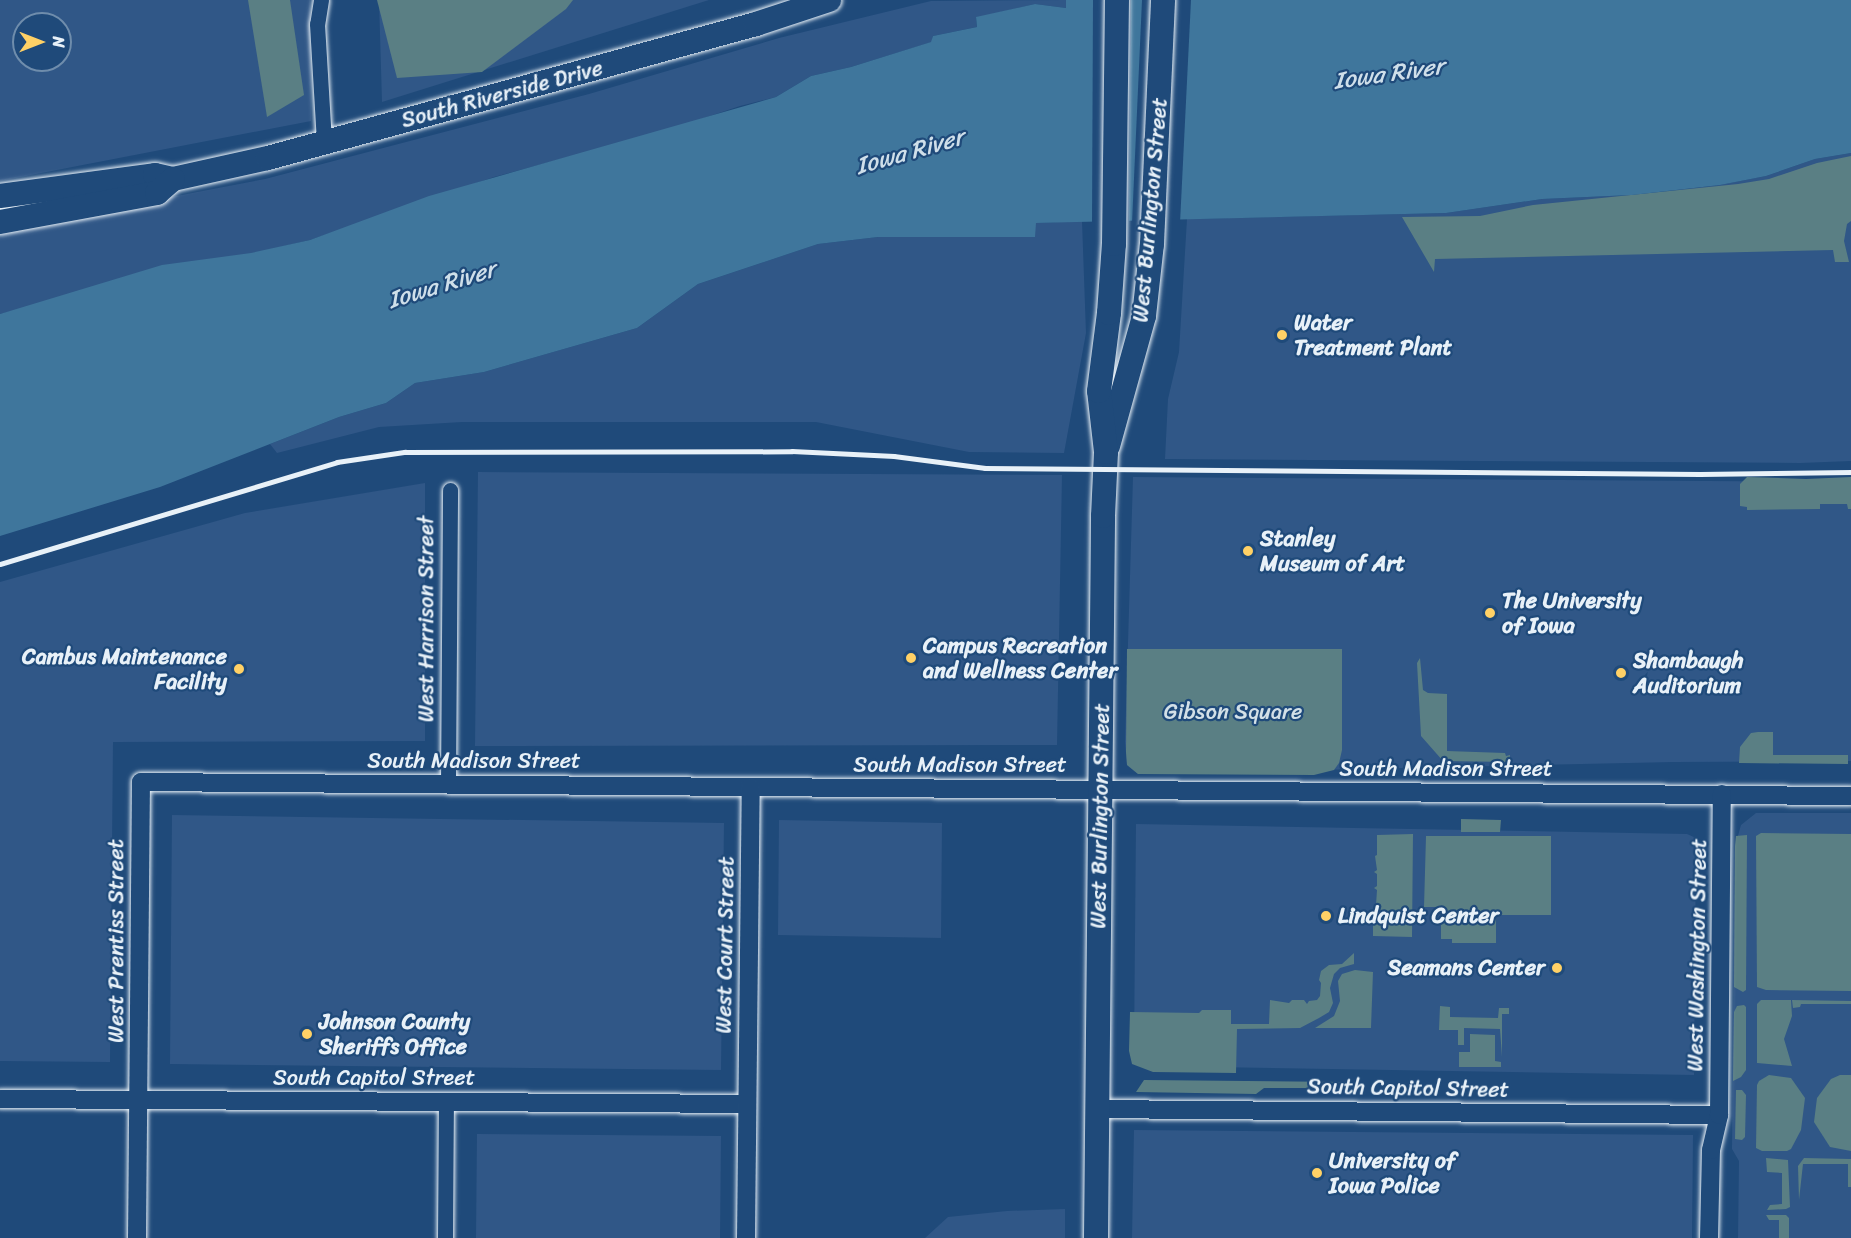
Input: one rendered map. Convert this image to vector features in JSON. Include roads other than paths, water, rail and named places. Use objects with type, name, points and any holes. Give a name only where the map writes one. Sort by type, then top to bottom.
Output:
[{"type":"main road","name":"South Riverside Drive","points":[[0,196],[155,175],[173,179],[268,158],[756,24],[829,0]]},
{"type":"main road","name":"West Burlington Street","points":[[1096,1238],[1103,516],[1106,452],[1100,391],[1113,281],[1117,0]]},
{"type":"main road","name":"West Burlington Street","points":[[1106,452],[1142,326],[1152,244],[1163,0]]},
{"type":"main road","name":"South Riverside Drive","points":[[0,222],[158,193],[173,179]]},
{"type":"street","points":[[321,0],[317,24],[324,142]]},
{"type":"street","name":"West Harrison Street","points":[[448,784],[450,490]]},
{"type":"street","name":"South Madison Street","points":[[141,782],[1851,796]]},
{"type":"street","name":"West Prentiss Street","points":[[137,1238],[141,782]]},
{"type":"street","name":"West Court Street","points":[[746,1238],[751,787]]},
{"type":"street","name":"West Washington Street","points":[[1708,1238],[1712,1150],[1719,1115],[1722,795]]},
{"type":"street","name":"South Capitol Street","points":[[0,1099],[747,1104]]},
{"type":"street","points":[[445,1238],[446,1102]]},
{"type":"street","name":"South Capitol Street","points":[[1096,1109],[1719,1115]]},
{"type":"water","name":"Iowa River","points":[[1066,0],[1851,0],[1851,153],[1815,159],[1766,176],[1720,185],[1632,195],[1542,199],[1446,213],[1036,223],[1035,237],[878,237],[818,244],[698,284],[637,328],[484,372],[415,383],[386,403],[339,417],[160,487],[0,536],[0,314],[162,265],[251,253],[310,240],[429,196],[776,97],[811,76],[851,67],[931,42],[933,36],[977,27],[976,17],[1035,4],[1066,8]]},
{"type":"railway","points":[[0,564],[337,462],[405,452],[792,451],[894,456],[985,468],[1700,474],[1851,472]]},
{"type":"place","name":"Water Treatment Plant","points":[[1282,335]]},
{"type":"place","name":"Stanley Museum of Art","points":[[1248,551]]},
{"type":"place","name":"The University of Iowa","points":[[1490,613]]},
{"type":"place","name":"Campus Recreation and Wellness Center","points":[[911,658]]},
{"type":"place","name":"Cambus Maintenance Facility","points":[[239,669]]},
{"type":"place","name":"Shambaugh Auditorium","points":[[1621,673]]},
{"type":"place","name":"Lindquist Center","points":[[1326,916]]},
{"type":"place","name":"Seamans Center","points":[[1557,968]]},
{"type":"place","name":"Johnson County Sheriffs Office","points":[[307,1034]]},
{"type":"place","name":"University of Iowa Police","points":[[1317,1173]]},
{"type":"park label","name":"Gibson Square","points":[[1233,712]]}]
